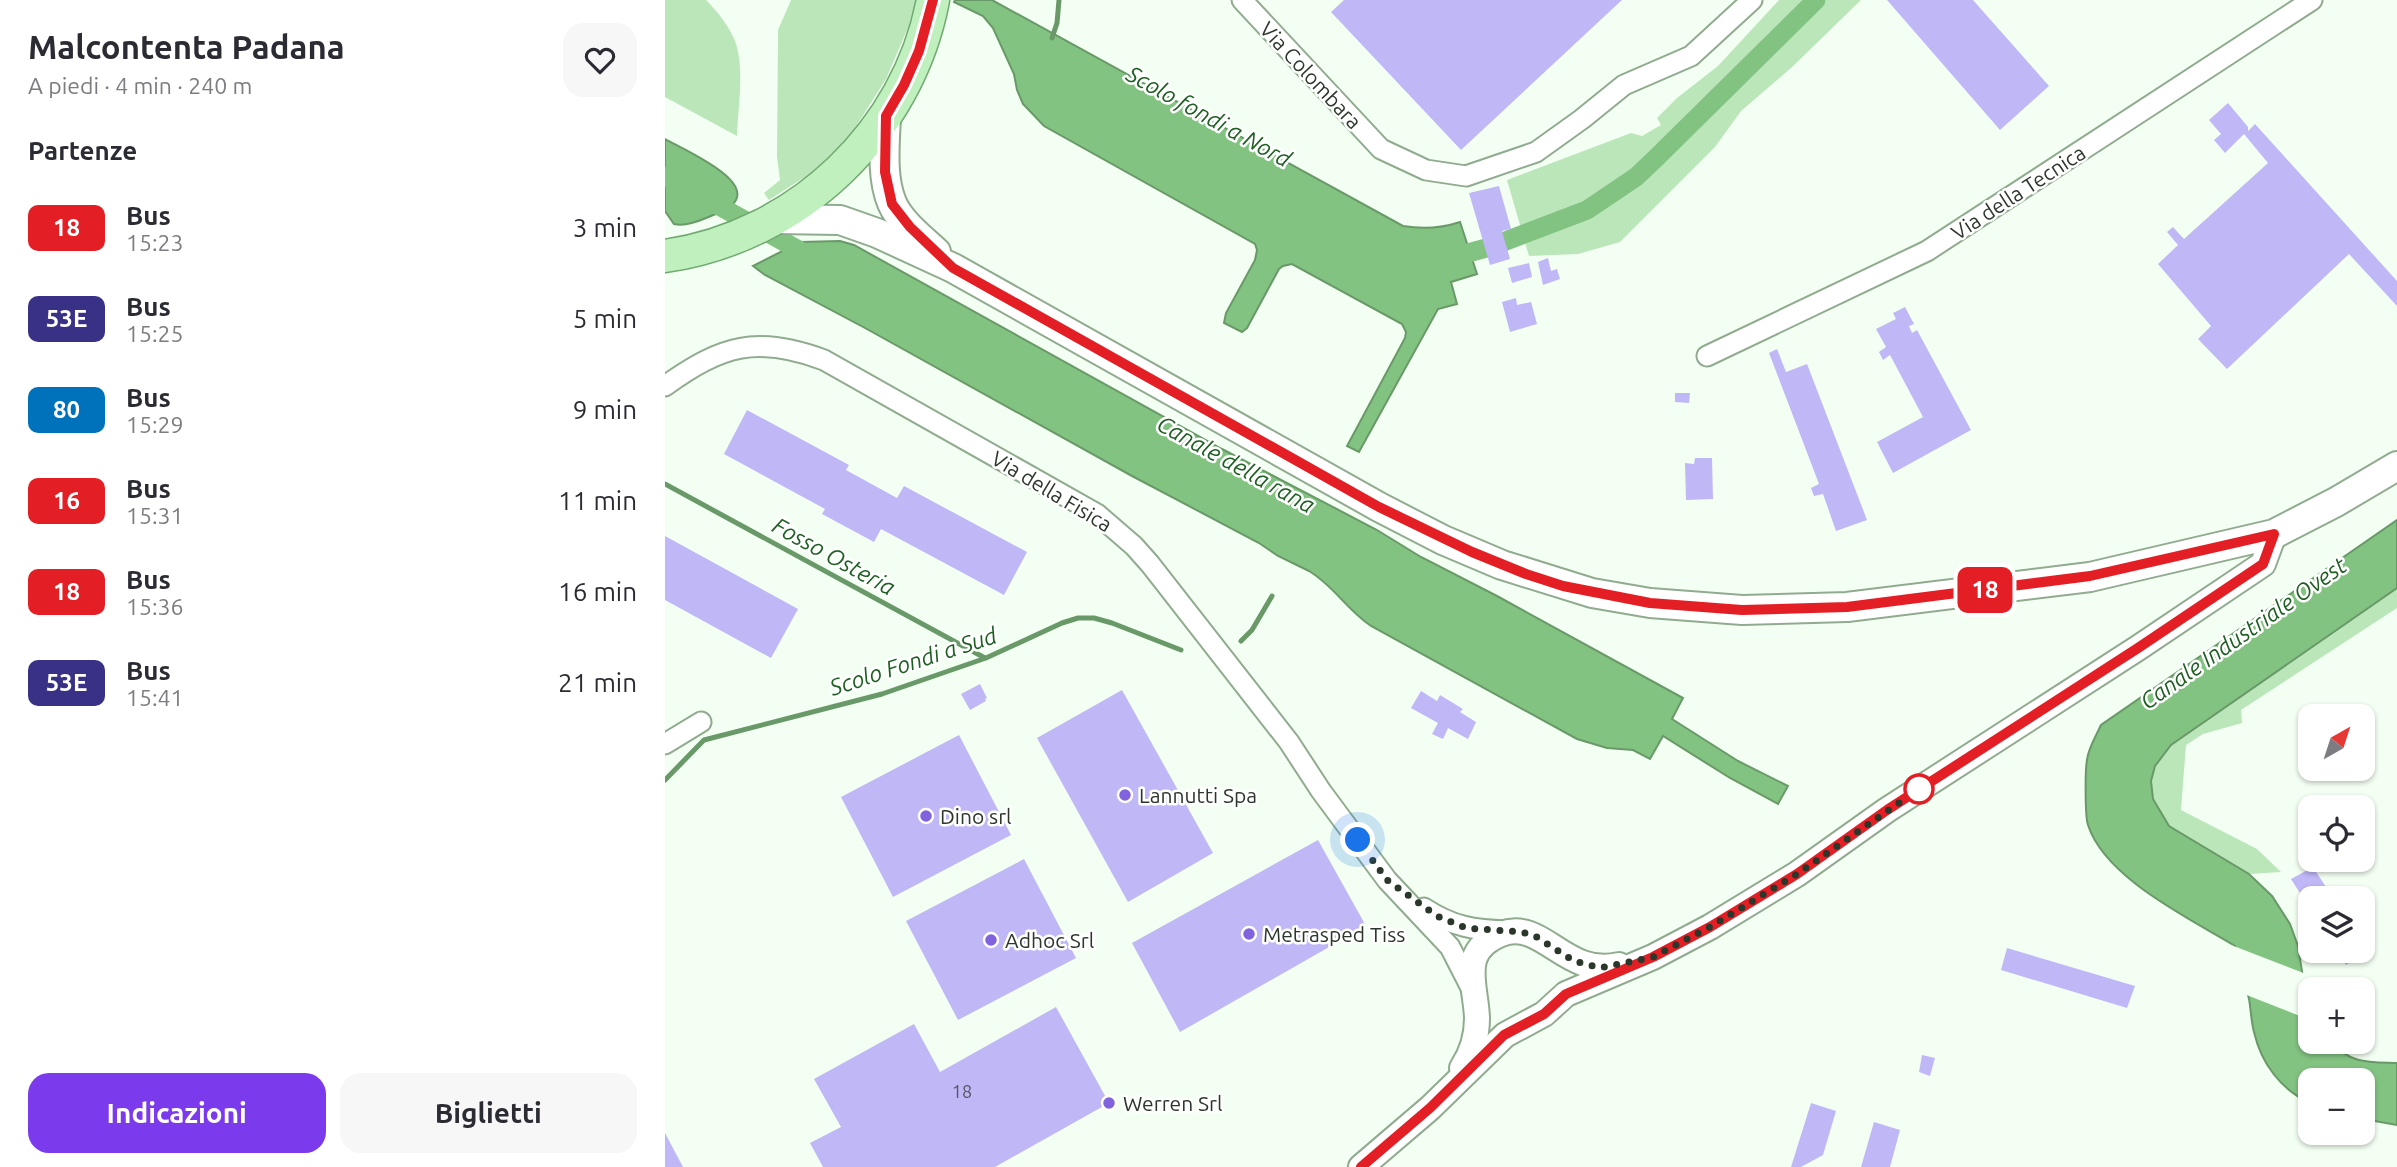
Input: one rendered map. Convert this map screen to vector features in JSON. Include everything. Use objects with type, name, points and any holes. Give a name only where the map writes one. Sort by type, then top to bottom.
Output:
[{"type":"main road","points":[[665,256],[712,246],[744,234],[801,203],[832,177],[868,141],[904,85],[919,51],[933,0]]},
{"type":"main road","points":[[886,116],[885,172],[892,204],[910,227],[953,268]]},
{"type":"main road","points":[[775,219],[840,220],[877,233],[953,268],[1413,524],[1501,565],[1592,593],[1650,603],[1729,609],[1847,607],[2090,576],[2274,534],[2397,466]]},
{"type":"street","name":"Via Colombara","points":[[1242,0],[1381,149],[1426,170],[1465,176],[1536,152],[1624,85],[1692,55],[1752,0]]},
{"type":"street","name":"Via della Tecnica","points":[[1707,356],[1927,251],[2312,0]]},
{"type":"street","name":"Via della Fisica","points":[[665,386],[692,366],[734,349],[756,345],[800,351],[824,360],[1097,514],[1125,537],[1150,564],[1289,742],[1387,880],[1450,947],[1474,995]]},
{"type":"street","points":[[1553,1003],[1578,988],[1653,957],[1777,887],[1887,810],[2263,564],[2274,534]]},
{"type":"street","points":[[665,744],[701,722]]},
{"type":"street","name":"Via della Fisica","points":[[1387,880],[1421,906],[1451,923],[1473,929],[1513,931]]},
{"type":"street","points":[[1444,1094],[1472,1049],[1477,1017],[1471,972],[1478,953],[1490,940],[1513,931],[1535,936],[1574,961],[1600,968],[1653,957]]},
{"type":"street","points":[[1361,1167],[1444,1094],[1504,1035],[1544,1014],[1553,1003],[1562,987],[1561,970],[1558,959],[1544,941]]},
{"type":"street","points":[[1474,995],[1487,1012],[1497,1018],[1517,1023],[1530,1021]]},
{"type":"shaded area","points":[[665,0],[706,0],[732,35],[740,63],[737,136],[665,97]]},
{"type":"shaded area","points":[[791,0],[916,0],[910,23],[886,79],[855,128],[822,166],[769,200],[764,193],[780,180],[777,157],[778,30]]},
{"type":"shaded area","points":[[1779,0],[1861,0],[1791,68],[1741,111],[1715,147],[1620,242],[1578,254],[1529,256],[1507,180],[1631,133],[1642,136],[1661,125],[1657,118],[1677,98],[1718,66]]},
{"type":"shaded area","points":[[2397,588],[2397,608],[2241,710],[2242,723],[2203,734],[2186,745],[2181,810],[2257,849],[2281,872],[2249,874],[2169,826],[2153,799],[2151,781],[2155,766],[2171,745]]},
{"type":"water","points":[[992,0],[1403,226],[1446,226],[1460,222],[1477,274],[1451,282],[1457,304],[1438,309],[1359,452],[1347,446],[1405,338],[1406,332],[1402,324],[1292,264],[1279,269],[1247,328],[1242,332],[1224,323],[1226,313],[1255,260],[1255,244],[1044,126],[1023,104],[1014,74],[993,28],[983,16],[954,2]]},
{"type":"water","points":[[665,139],[722,172],[733,183],[737,194],[733,204],[695,222],[674,224],[665,211]]},
{"type":"water","points":[[840,241],[854,245],[1222,449],[1377,530],[1421,557],[1683,698],[1672,719],[1738,761],[1788,786],[1778,804],[1663,736],[1650,759],[1633,750],[1607,748],[1577,739],[1371,626],[1309,571],[765,275],[753,266],[800,242]]},
{"type":"water","name":"Canale Industriale Ovest","points":[[2397,520],[2397,588],[2171,745],[2155,766],[2151,781],[2153,799],[2169,826],[2249,874],[2272,896],[2290,924],[2298,946],[2298,963],[2301,963],[2303,977],[2298,977],[2298,1054],[2345,1054],[2360,1060],[2397,1063],[2397,1125],[2375,1121],[2375,1068],[2298,1068],[2298,1096],[2281,1083],[2267,1065],[2257,1043],[2235,946],[2151,895],[2112,862],[2097,844],[2088,825],[2086,773],[2088,756],[2101,725]]},
{"type":"pier","points":[[2231,945],[2306,974],[2307,977],[2298,977],[2298,1015],[2244,994]]},
{"type":"building","points":[[1344,0],[1622,0],[1461,150],[1331,12]]},
{"type":"building","points":[[1887,0],[1973,0],[2049,86],[2000,130]]},
{"type":"building","points":[[2228,103],[2248,127],[2248,131],[2255,124],[2397,281],[2397,306],[2349,254],[2227,369],[2198,339],[2211,326],[2158,264],[2178,245],[2167,232],[2173,227],[2184,239],[2268,163],[2244,134],[2225,153],[2214,140],[2221,134],[2209,120]]},
{"type":"building","points":[[1499,186],[1511,229],[1502,231],[1510,259],[1490,265],[1469,193]]},
{"type":"building","points":[[1548,258],[1551,271],[1557,269],[1560,279],[1543,285],[1538,262]]},
{"type":"building","points":[[1529,263],[1532,277],[1512,283],[1508,268]]},
{"type":"building","points":[[1516,298],[1517,305],[1531,302],[1537,324],[1510,332],[1502,302]]},
{"type":"building","points":[[1905,307],[1914,324],[1909,326],[1912,333],[1917,330],[1971,430],[1893,473],[1877,442],[1923,417],[1890,355],[1883,360],[1879,352],[1886,347],[1876,329],[1896,319],[1893,313]]},
{"type":"building","points":[[1777,349],[1786,372],[1807,364],[1867,520],[1836,531],[1823,494],[1814,496],[1811,488],[1819,484],[1769,353]]},
{"type":"building","points":[[1675,393],[1690,393],[1689,403],[1675,402]]},
{"type":"building","points":[[747,410],[849,465],[846,470],[897,498],[904,486],[1027,552],[1004,595],[881,529],[874,542],[822,514],[825,509],[724,454]]},
{"type":"building","points":[[1695,458],[1712,458],[1713,499],[1686,500],[1685,463],[1694,464]]},
{"type":"building","points":[[665,536],[798,609],[771,658],[665,600]]},
{"type":"building","points":[[980,684],[986,701],[970,710],[961,694]]},
{"type":"building","name":"Lannutti Spa","points":[[1122,690],[1213,853],[1128,902],[1037,738]]},
{"type":"building","points":[[1421,691],[1437,701],[1440,695],[1463,709],[1460,712],[1476,722],[1468,739],[1448,728],[1443,739],[1432,734],[1438,723],[1411,708]]},
{"type":"building","name":"Dino srl","points":[[959,735],[1011,835],[893,897],[841,797]]},
{"type":"building","name":"Metrasped Tiss","points":[[1318,840],[1366,926],[1180,1032],[1132,943]]},
{"type":"building","name":"Adhoc Srl","points":[[1024,859],[1076,958],[958,1020],[906,921]]},
{"type":"building","points":[[2304,872],[2316,872],[2325,886],[2298,886],[2298,890],[2291,879]]},
{"type":"building","points":[[2007,948],[2135,986],[2127,1008],[2001,970]]},
{"type":"building","points":[[1056,1007],[1109,1103],[995,1167],[823,1167],[810,1143],[841,1127],[814,1079],[914,1024],[940,1072]]},
{"type":"building","points":[[1922,1055],[1935,1058],[1930,1076],[1919,1072]]},
{"type":"building","points":[[1811,1103],[1836,1111],[1823,1155],[1801,1167],[1791,1167]]},
{"type":"building","points":[[1874,1122],[1900,1130],[1890,1167],[1861,1167]]},
{"type":"building","points":[[665,1133],[683,1167],[665,1167]]},
{"type":"waterway","points":[[1052,38],[1057,23],[1059,0]]},
{"type":"waterway","points":[[1446,259],[1490,247],[1587,210],[1636,177],[1816,0]]},
{"type":"waterway","name":"Canale della rana","points":[[665,176],[815,259]]},
{"type":"waterway","name":"Fosso Osteria","points":[[665,484],[985,658]]},
{"type":"waterway","name":"Scolo Fondi a Sud","points":[[1241,641],[1252,630],[1272,596]]},
{"type":"waterway","name":"Scolo Fondi a Sud","points":[[665,780],[704,740],[882,694],[986,658],[1078,618],[1094,618],[1112,623],[1181,650]]},
{"type":"bus line","name":"18","points":[[933,0],[919,51],[886,116],[885,172],[892,204],[910,227],[953,268],[1379,507],[1443,540],[1501,565],[1563,586],[1650,603],[1742,610],[1847,607],[2090,576],[2274,534],[2263,564],[1887,810],[1797,874],[1710,927],[1653,957],[1566,994],[1544,1014],[1504,1035],[1430,1108],[1361,1167]]},
{"type":"place","name":"Lannutti Spa","points":[[1125,795]]},
{"type":"place","name":"Dino srl","points":[[926,816]]},
{"type":"place","name":"Metrasped Tiss","points":[[1249,934]]},
{"type":"place","name":"Adhoc Srl","points":[[991,940]]},
{"type":"place","name":"Werren Srl","points":[[1109,1103]]},
{"type":"route","points":[[1358,840],[1387,880],[1437,916],[1466,928],[1522,932],[1535,936],[1574,961],[1600,968],[1653,957],[1710,927],[1797,874],[1919,789]]},
{"type":"water label","name":"Scolo fondi a Nord","points":[[1209,116]]}]
